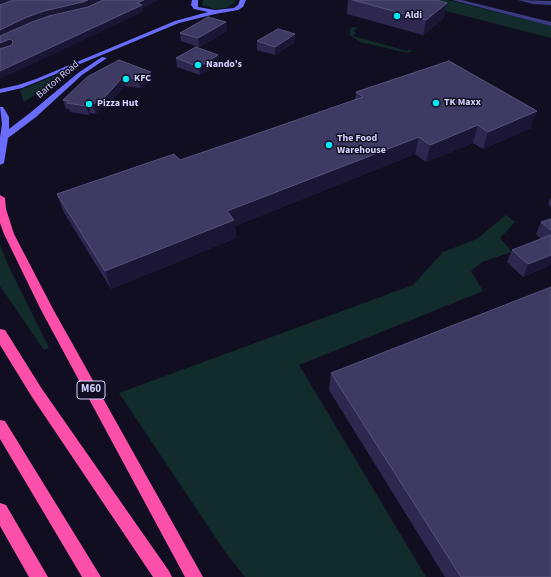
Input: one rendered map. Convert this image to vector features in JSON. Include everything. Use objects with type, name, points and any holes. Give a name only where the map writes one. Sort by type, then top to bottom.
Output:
[{"type":"highway","name":"M60","points":[[0,198],[9,234],[47,310],[194,577]]},
{"type":"highway","points":[[0,334],[37,393],[163,577]]},
{"type":"highway","points":[[0,426],[92,577]]},
{"type":"highway","points":[[0,511],[39,577]]},
{"type":"main road","name":"Barton Road","points":[[0,91],[29,84],[177,22],[215,12],[236,9],[241,6],[243,0]]},
{"type":"main road","name":"Barton Road","points":[[177,22],[192,5]]},
{"type":"main road","points":[[192,5],[201,10],[215,12]]},
{"type":"main road","name":"Barton Road","points":[[3,137],[33,115],[80,74],[126,44]]},
{"type":"main road","points":[[0,109],[5,117],[6,124],[0,163]]},
{"type":"street","points":[[455,0],[551,24]]},
{"type":"street","points":[[520,0],[551,3]]},
{"type":"green space","points":[[203,0],[235,0],[235,2],[226,8],[214,9],[202,5]]},
{"type":"green space","points":[[404,0],[448,0],[551,26],[551,38]]},
{"type":"green space","points":[[352,27],[359,27],[353,31],[356,33],[353,36],[407,51],[412,51],[408,53],[360,42],[350,35],[350,30]]},
{"type":"green space","points":[[74,68],[76,69],[24,102],[20,90]]},
{"type":"green space","points":[[506,215],[515,222],[500,238],[512,252],[482,262],[471,271],[483,291],[299,365],[426,577],[245,577],[226,553],[119,393],[413,285],[443,252],[477,239]]},
{"type":"green space","points":[[0,244],[7,263],[49,348],[44,350],[0,286]]},
{"type":"building","points":[[13,0],[88,0],[44,11],[27,17],[0,30],[0,5]]},
{"type":"building","points":[[103,0],[144,0],[137,3],[142,5],[0,71],[0,49],[12,45],[13,41],[10,39],[0,43],[0,36],[49,16],[88,7]]},
{"type":"building","points":[[353,0],[436,0],[447,3],[426,20]]},
{"type":"building","points":[[208,17],[226,22],[198,38],[180,33]]},
{"type":"building","points":[[278,29],[295,34],[275,47],[257,41]]},
{"type":"building","points":[[196,47],[218,55],[199,67],[176,58]]},
{"type":"building","points":[[119,60],[151,72],[138,79],[123,77],[103,99],[100,98],[93,105],[88,104],[86,106],[67,103],[69,101],[63,100],[87,77]]},
{"type":"building","points":[[449,61],[537,111],[488,132],[478,125],[430,145],[419,137],[227,211],[234,220],[105,271],[57,194],[174,154],[180,160],[239,140],[363,97],[356,92]]},
{"type":"building","points":[[551,219],[551,230],[541,222]]},
{"type":"building","points":[[551,235],[551,255],[528,264],[512,250]]},
{"type":"building","points":[[551,287],[551,577],[461,577],[331,373]]},
{"type":"place","name":"Aldi","points":[[397,16]]},
{"type":"place","name":"Nando's","points":[[198,65]]},
{"type":"place","name":"KFC","points":[[126,79]]},
{"type":"place","name":"TK Maxx","points":[[436,103]]},
{"type":"place","name":"Pizza Hut","points":[[89,104]]},
{"type":"place","name":"The Food Warehouse","points":[[329,145]]}]
